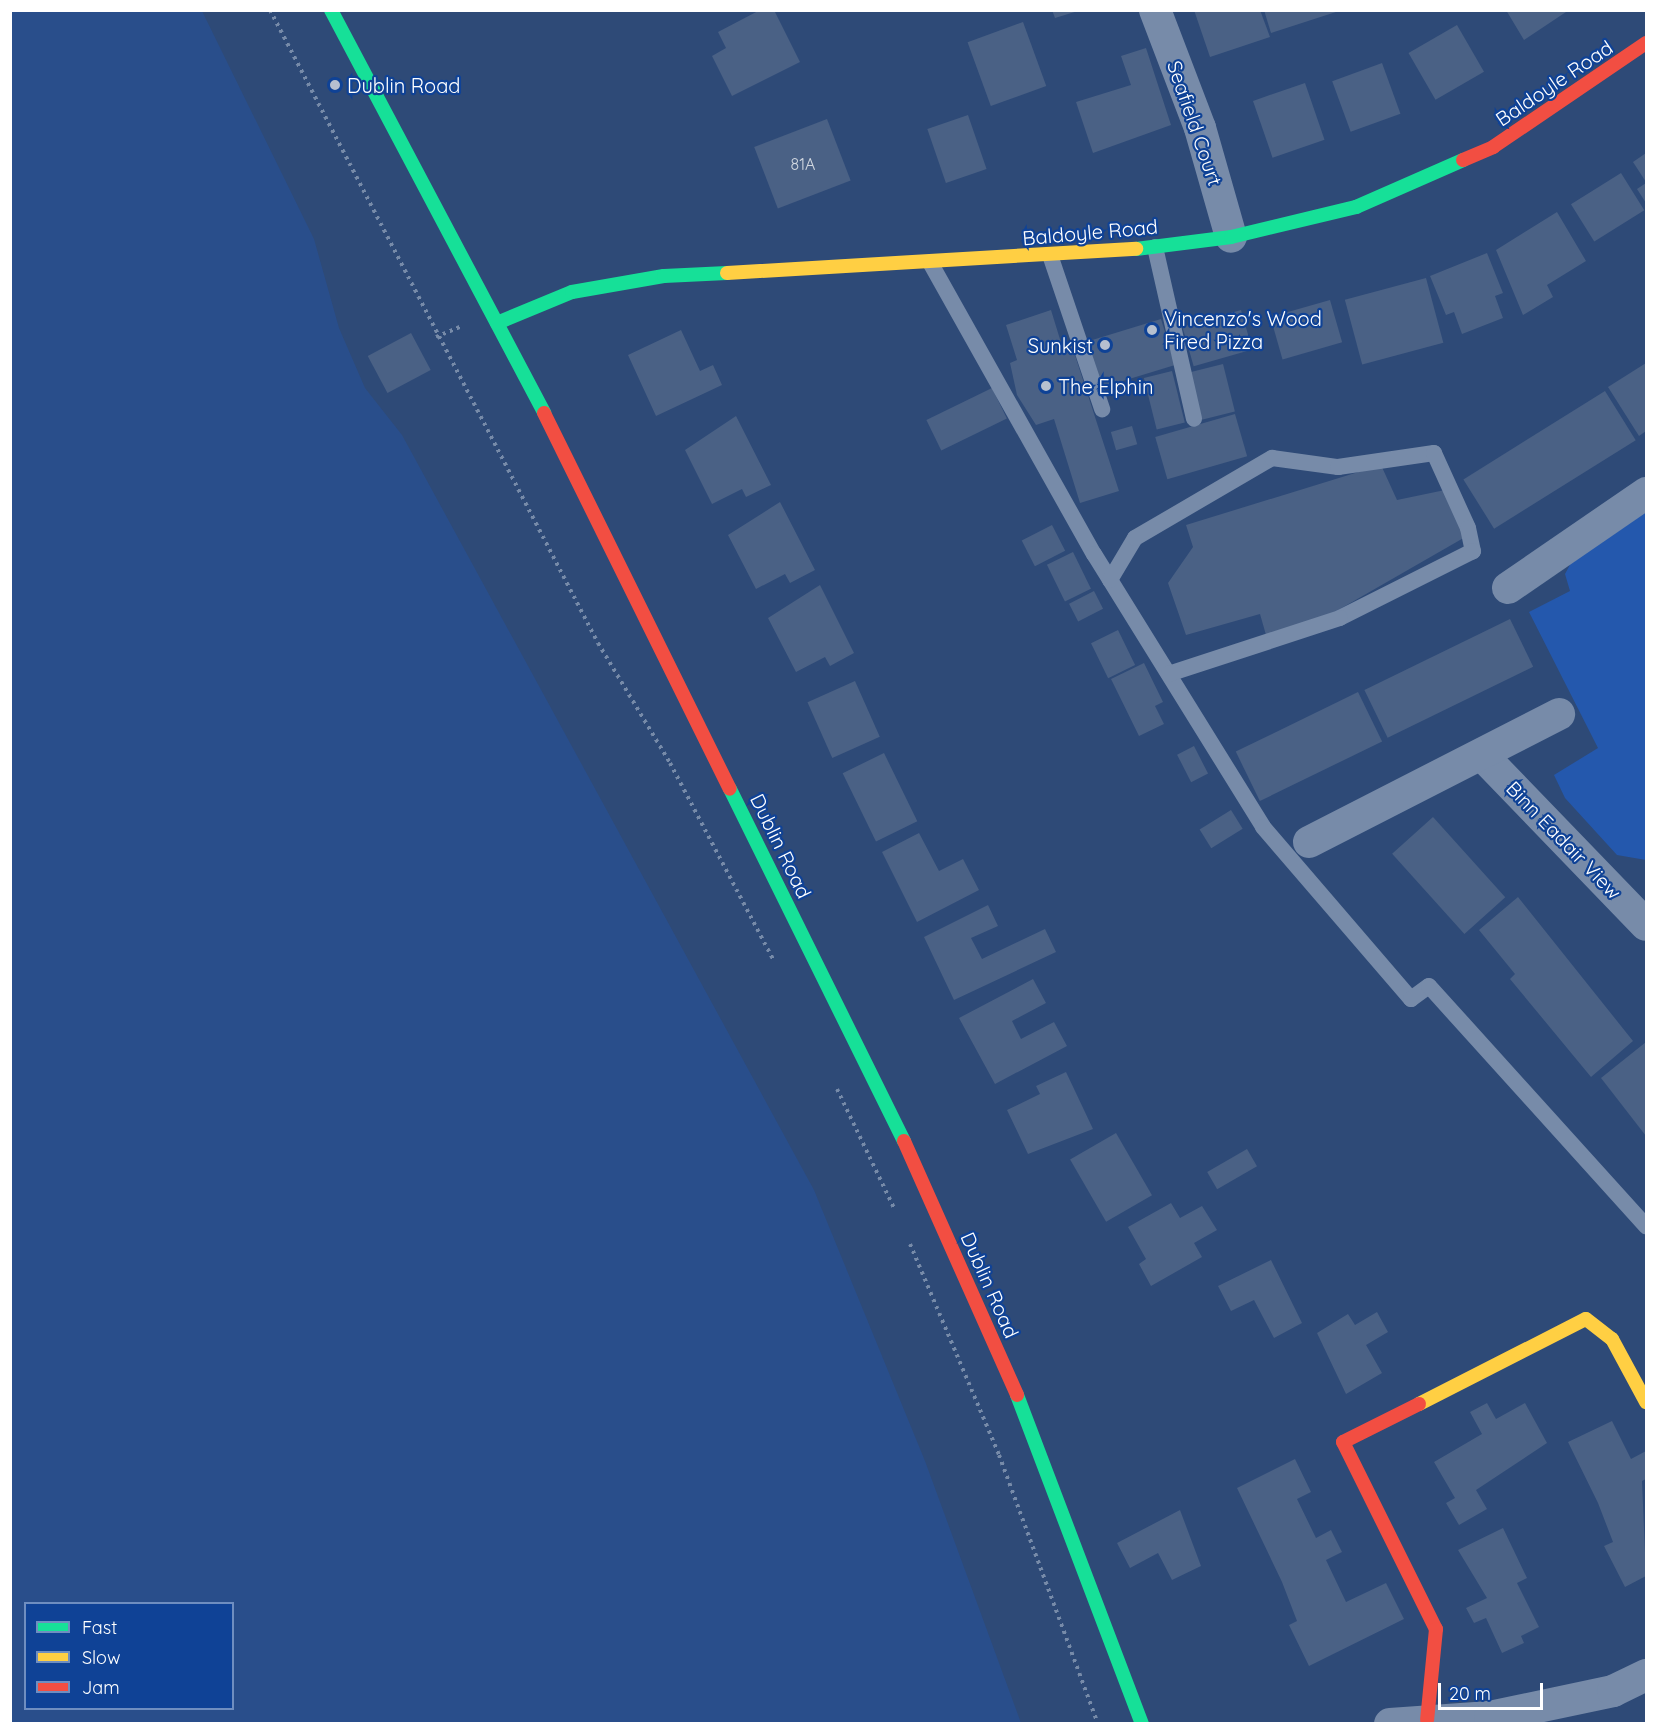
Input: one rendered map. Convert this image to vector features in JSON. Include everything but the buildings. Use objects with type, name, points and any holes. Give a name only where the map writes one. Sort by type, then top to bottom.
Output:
[{"type":"main road","name":"Dublin Road","points":[[331,10],[497,323],[918,1171],[1017,1394],[1142,1724]]},
{"type":"main road","name":"Baldoyle Road","points":[[497,323],[572,292],[629,281],[731,270],[931,264],[1155,247],[1231,237],[1356,207],[1422,180],[1502,141],[1647,43]]},
{"type":"main road","points":[[1427,1720],[1436,1629],[1343,1442],[1586,1319],[1612,1339],[1647,1402]]},
{"type":"street","name":"Seafield Court","points":[[1155,10],[1200,128],[1231,237]]},
{"type":"street","points":[[1508,588],[1647,494]]},
{"type":"street","points":[[1309,842],[1559,714]]},
{"type":"street","name":"Binn Eadair View","points":[[1482,755],[1647,925]]},
{"type":"street","points":[[1390,1724],[1502,1715],[1613,1691],[1647,1675]]},
{"type":"lane","points":[[1155,247],[1194,419]]},
{"type":"lane","points":[[1050,255],[1102,409]]},
{"type":"lane","points":[[931,264],[1110,580],[1263,826],[1412,999],[1429,986],[1647,1226]]},
{"type":"lane","points":[[1110,580],[1135,538],[1272,458],[1338,467],[1434,453],[1468,528],[1473,551],[1340,618],[1168,674]]},
{"type":"path","points":[[270,10],[597,643],[670,763],[774,963]]},
{"type":"path","points":[[832,1080],[899,1220]]},
{"type":"path","points":[[908,1241],[999,1455],[1098,1724]]},
{"type":"shaded area","points":[[11,10],[202,11],[314,239],[339,328],[365,388],[402,435],[814,1190],[925,1461],[1021,1723],[11,1723]]},
{"type":"shaded area","points":[[1646,511],[1646,860],[1617,855],[1565,798],[1554,775],[1598,748],[1529,612],[1570,591],[1565,574],[1573,559]]},
{"type":"traffic: fast","points":[[331,10],[544,413]]},
{"type":"traffic: fast","points":[[1136,249],[1231,237],[1356,207],[1463,160]]},
{"type":"traffic: fast","points":[[497,323],[572,292],[664,276],[727,273]]},
{"type":"traffic: fast","points":[[730,789],[904,1141]]},
{"type":"traffic: fast","points":[[1017,1395],[1142,1724]]},
{"type":"traffic: slow","points":[[727,273],[1136,249]]},
{"type":"traffic: slow","points":[[1419,1404],[1586,1319],[1612,1339],[1646,1402]]},
{"type":"traffic: jam","points":[[1463,160],[1493,147],[1646,43]]},
{"type":"traffic: jam","points":[[544,413],[730,789]]},
{"type":"traffic: jam","points":[[904,1141],[1017,1395]]},
{"type":"traffic: jam","points":[[1419,1404],[1343,1442],[1436,1629],[1427,1720]]},
{"type":"place","name":"Dublin Road","points":[[335,85]]},
{"type":"place","name":"Vincenzo's Wood Fired Pizza","points":[[1152,330]]},
{"type":"place","name":"Sunkist","points":[[1105,345]]},
{"type":"place","name":"The Elphin","points":[[1046,386]]}]
